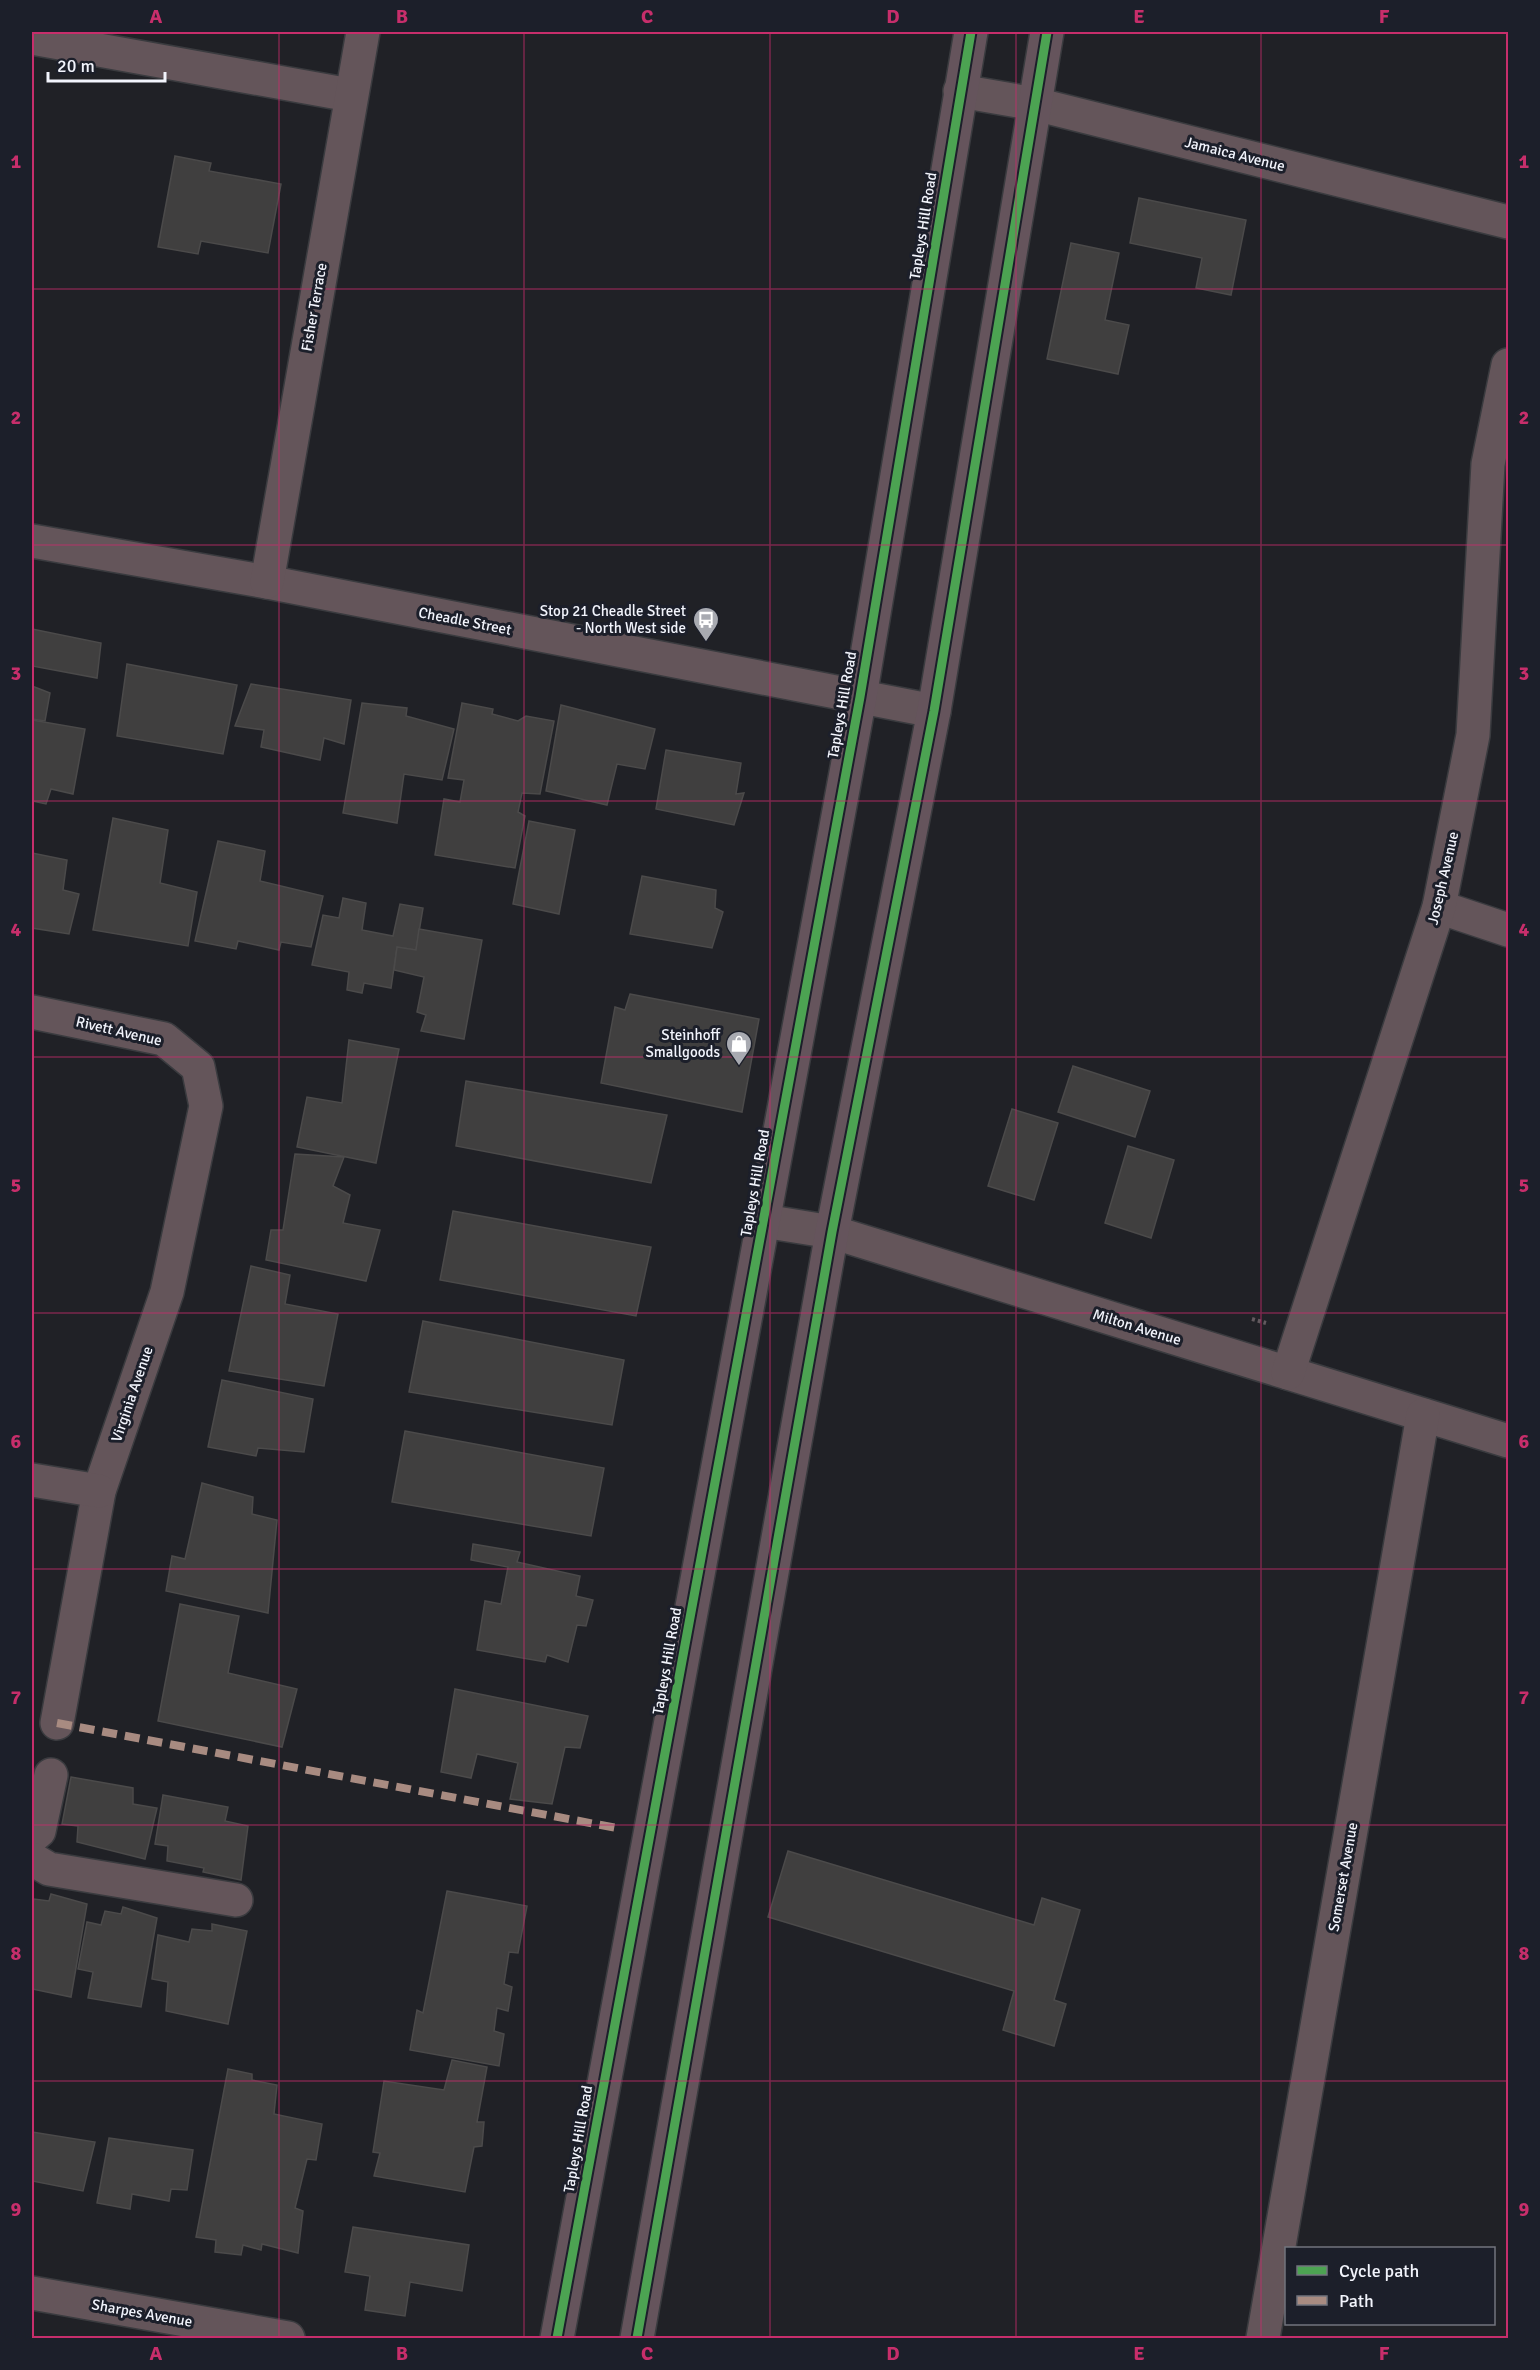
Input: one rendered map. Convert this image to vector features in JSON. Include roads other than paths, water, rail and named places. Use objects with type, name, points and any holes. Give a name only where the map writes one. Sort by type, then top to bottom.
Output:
[{"type":"main road","name":"Tapleys Hill Road","points":[[556,2338],[860,697],[971,32]]},
{"type":"main road","points":[[637,2338],[832,1232],[934,711],[1047,32]]},
{"type":"street","name":"Fisher Terrace","points":[[267,582],[350,95],[363,32]]},
{"type":"street","points":[[32,38],[350,95]]},
{"type":"street","name":"Jamaica Avenue","points":[[960,91],[1035,104],[1509,222]]},
{"type":"street","name":"Joseph Avenue","points":[[1288,1373],[1438,907],[1473,735],[1488,464],[1509,365]]},
{"type":"street","name":"Cheadle Street","points":[[32,541],[267,582],[934,711]]},
{"type":"street","points":[[1438,907],[1509,930]]},
{"type":"street","name":"Rivett Avenue","points":[[32,1012],[164,1039],[198,1067]]},
{"type":"street","name":"Virginia Avenue","points":[[57,1723],[99,1491],[167,1292],[206,1106],[198,1067]]},
{"type":"street","name":"Milton Avenue","points":[[764,1221],[832,1232],[1509,1441]]},
{"type":"street","name":"Somerset Avenue","points":[[1263,2338],[1423,1415]]},
{"type":"street","points":[[32,1480],[99,1491]]},
{"type":"street","points":[[32,1837],[39,1831],[51,1775]]},
{"type":"street","points":[[32,1859],[49,1869],[236,1900]]},
{"type":"street","name":"Sharpes Avenue","points":[[32,2293],[288,2338]]},
{"type":"place","name":"Stop 21 Cheadle Street - North West side","points":[[706,643]]},
{"type":"place","name":"Steinhoff Smallgoods","points":[[739,1067]]}]
